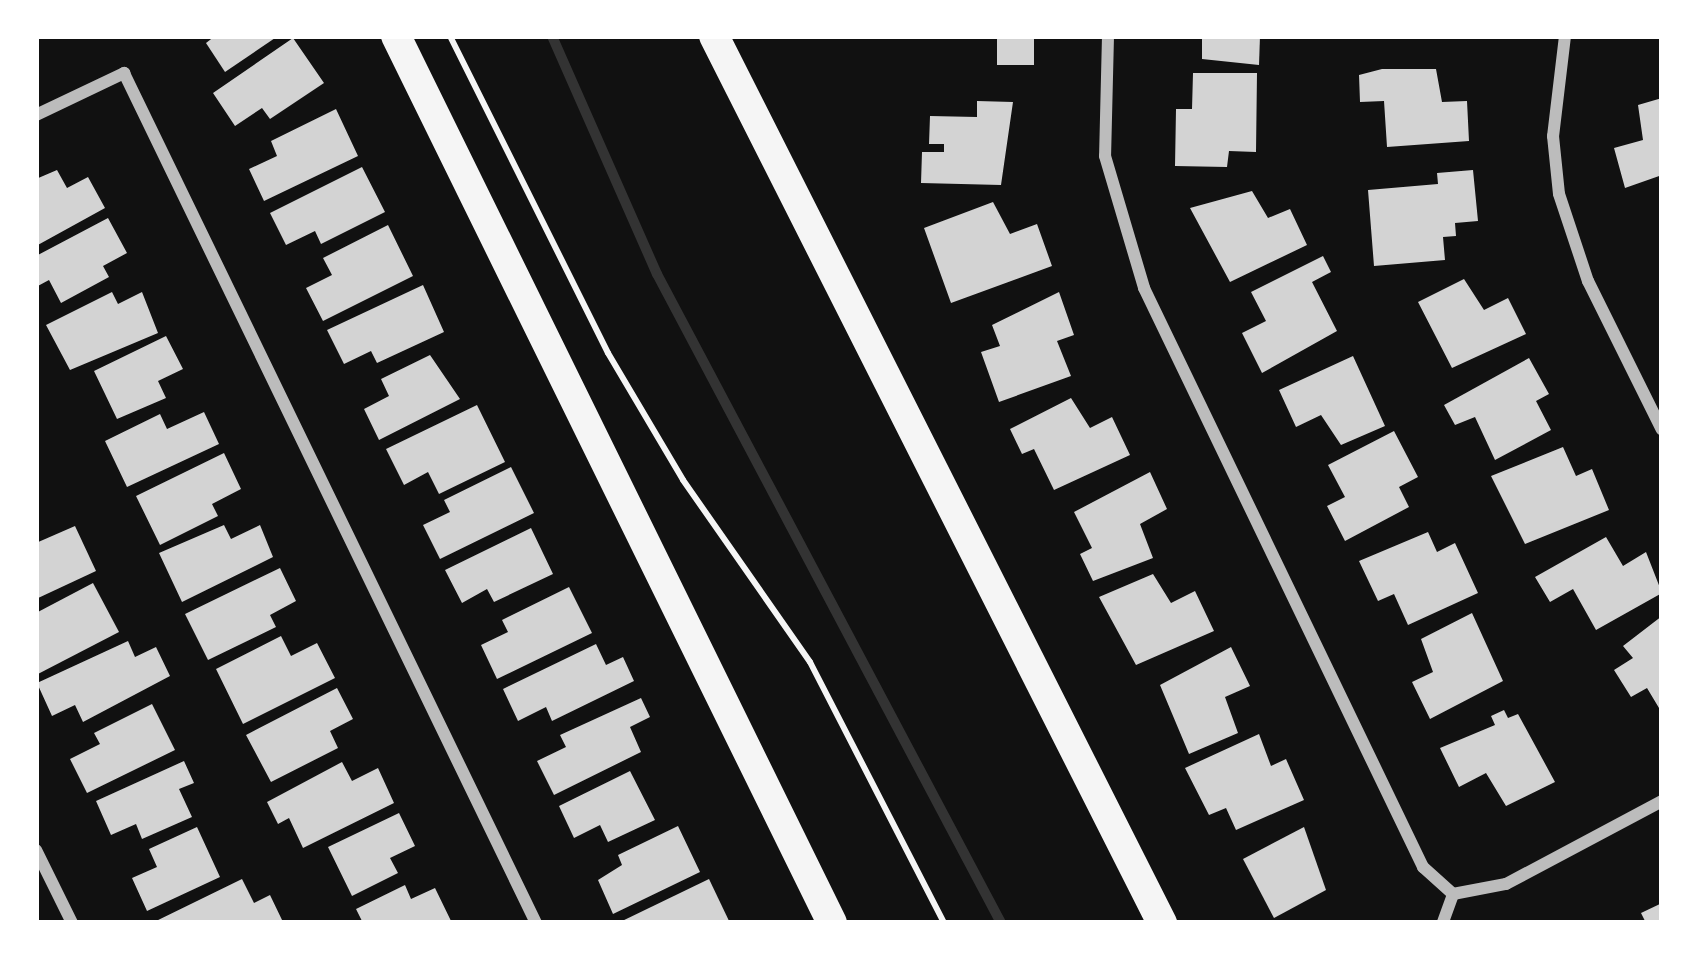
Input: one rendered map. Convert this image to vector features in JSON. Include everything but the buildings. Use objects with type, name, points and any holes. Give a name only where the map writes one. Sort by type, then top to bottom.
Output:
[{"type":"main road","points":[[396,36],[832,923]]},
{"type":"main road","points":[[714,36],[1162,923]]},
{"type":"street","points":[[1108,36],[1107,169],[1144,288],[1423,867],[1453,894]]},
{"type":"street","points":[[1565,36],[1553,136],[1559,194],[1588,281],[1662,430]]},
{"type":"street","points":[[36,116],[124,73],[536,923]]},
{"type":"street","points":[[1453,894],[1506,884],[1662,801]]},
{"type":"street","points":[[36,850],[72,923]]},
{"type":"street","points":[[1442,922],[1453,894]]},
{"type":"path","points":[[450,36],[608,353],[683,481],[810,662],[944,923]]},
{"type":"waterway","points":[[552,36],[657,274],[1001,923]]}]
